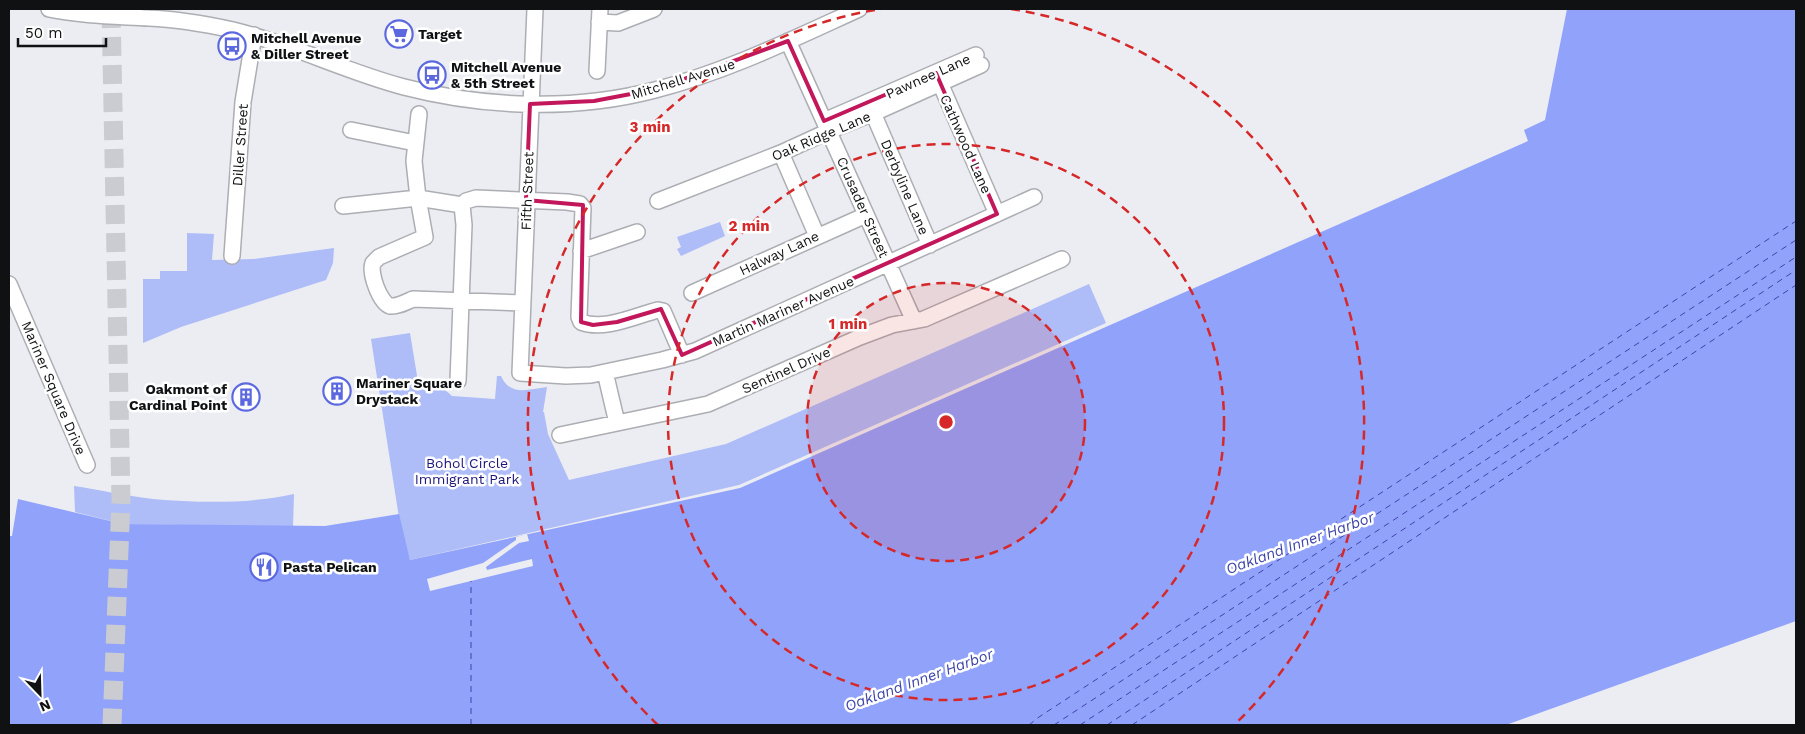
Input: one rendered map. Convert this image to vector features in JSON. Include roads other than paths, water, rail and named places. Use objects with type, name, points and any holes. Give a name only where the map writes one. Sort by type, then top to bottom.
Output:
[{"type":"street","name":"Mitchell Avenue","points":[[49,9],[87,15],[148,13],[254,35],[294,48],[360,74],[405,88],[471,100],[530,104],[594,101],[657,90],[720,69],[859,9]]},
{"type":"street","name":"Fifth Street","points":[[520,373],[535,9]]},
{"type":"street","points":[[596,71],[600,16],[618,23],[654,9]]},
{"type":"street","name":"Diller Street","points":[[232,256],[243,102],[254,35]]},
{"type":"street","name":"Crusader Street","points":[[788,41],[914,322]]},
{"type":"street","name":"Oak Ridge Lane","points":[[871,108],[979,60]]},
{"type":"street","name":"Cathwood Lane","points":[[938,78],[997,214]]},
{"type":"street","name":"Pawnee Lane","points":[[826,126],[871,108]]},
{"type":"street","name":"Derbyline Lane","points":[[871,108],[930,245]]},
{"type":"street","points":[[419,114],[414,161],[425,238],[379,257],[373,263],[372,271],[379,294],[386,304],[393,306],[413,299],[522,303]]},
{"type":"street","name":"Oak Ridge Lane","points":[[658,201],[781,153],[826,126]]},
{"type":"street","points":[[352,130],[415,143]]},
{"type":"street","points":[[781,153],[817,236]]},
{"type":"street","name":"Martin Mariner Avenue","points":[[520,373],[575,376],[605,372],[682,355],[750,327],[1034,197]]},
{"type":"street","points":[[343,206],[418,198],[462,205]]},
{"type":"street","points":[[462,205],[466,201],[476,198],[580,204],[583,208],[579,317],[581,322],[593,325],[617,322],[658,310],[663,311],[682,355]]},
{"type":"street","points":[[458,381],[464,225],[462,205]]},
{"type":"street","name":"Halway Lane","points":[[692,293],[866,215]]},
{"type":"street","points":[[581,251],[636,232]]},
{"type":"street","name":"Sentinel Drive","points":[[560,435],[708,404],[883,327],[924,319],[1062,258]]},
{"type":"street","name":"Mariner Square Drive","points":[[9,284],[14,310],[87,465]]},
{"type":"street","points":[[605,372],[617,423]]},
{"type":"water","name":"Oakland Inner Harbor","points":[[1567,9],[1796,9],[1796,621],[1506,725],[9,725],[9,536],[12,536],[18,499],[123,524],[325,526],[399,514],[410,560],[740,488],[1528,141],[1524,130],[1545,120]]},
{"type":"tunnel","points":[[111,9],[121,500],[112,725]]},
{"type":"place","name":"Target","points":[[399,34]]},
{"type":"place","name":"Mitchell Avenue & Diller Street","points":[[232,46]]},
{"type":"place","name":"Mitchell Avenue & 5th Street","points":[[432,75]]},
{"type":"place","name":"Mariner Square Drystack","points":[[337,391]]},
{"type":"place","name":"Oakmont of Cardinal Point","points":[[246,397]]},
{"type":"place","name":"Pasta Pelican","points":[[264,567]]},
{"type":"park label","name":"Bohol Circle Immigrant Park","points":[[467,472]]}]
